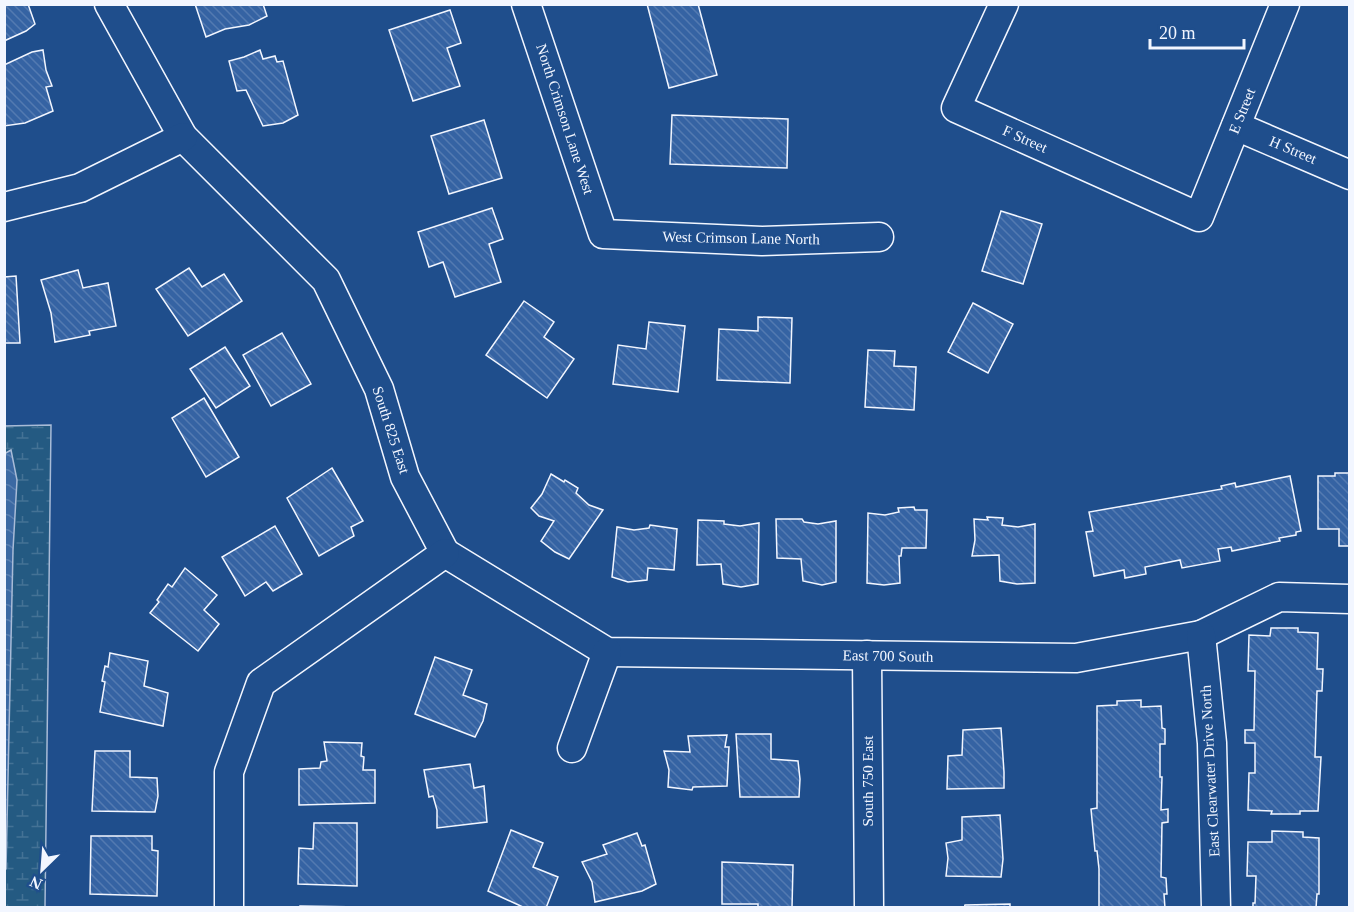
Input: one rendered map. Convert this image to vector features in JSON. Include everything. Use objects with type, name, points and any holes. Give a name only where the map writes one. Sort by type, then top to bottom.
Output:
[{"type":"street","name":"South 825 East","points":[[109,4],[183,137],[326,280],[379,389],[405,477],[445,553]]},
{"type":"street","name":"North Crimson Lane West","points":[[526,4],[603,234]]},
{"type":"street","name":"F Street","points":[[1004,4],[956,108],[1199,217]]},
{"type":"street","name":"E Street","points":[[1199,217],[1286,4]]},
{"type":"street","name":"H Street","points":[[1236,126],[1350,175]]},
{"type":"street","points":[[4,207],[80,188],[183,137]]},
{"type":"street","name":"West Crimson Lane North","points":[[603,234],[762,241],[879,237]]},
{"type":"street","points":[[229,908],[229,772],[261,683],[445,553],[607,652],[572,748]]},
{"type":"street","name":"East 700 South","points":[[607,652],[1076,658],[1201,635],[1280,597],[1350,599]]},
{"type":"street","name":"East Clearwater Drive North","points":[[1201,635],[1212,743],[1216,908]]},
{"type":"street","name":"South 750 East","points":[[867,656],[868,908]]},
{"type":"green space","points":[[51,425],[45,907],[5,907],[4,426]]},
{"type":"water","points":[[11,450],[17,480],[13,550],[5,870],[4,454]]},
{"type":"building","points":[[4,4],[28,4],[35,24],[26,31],[4,41]]},
{"type":"building","points":[[195,4],[263,4],[267,16],[249,25],[225,29],[206,37]]},
{"type":"building","points":[[647,4],[698,4],[717,75],[669,88]]},
{"type":"building","points":[[450,10],[461,43],[447,48],[460,86],[413,101],[389,30]]},
{"type":"building","points":[[43,50],[46,70],[52,86],[46,87],[53,111],[25,123],[4,126],[4,65],[32,52]]},
{"type":"building","points":[[260,50],[263,59],[275,56],[277,62],[283,61],[298,115],[283,123],[263,126],[246,90],[237,91],[229,61]]},
{"type":"building","points":[[672,115],[788,119],[787,168],[670,164]]},
{"type":"building","points":[[484,120],[502,178],[449,194],[431,136]]},
{"type":"building","points":[[492,208],[503,239],[489,244],[501,282],[455,297],[443,262],[429,267],[418,232]]},
{"type":"building","points":[[1001,211],[1042,224],[1023,284],[982,271]]},
{"type":"building","points":[[189,268],[202,287],[224,274],[242,301],[188,336],[156,289]]},
{"type":"building","points":[[78,270],[83,288],[108,283],[116,326],[89,331],[90,335],[55,342],[51,313],[41,280]]},
{"type":"building","points":[[16,276],[20,343],[4,343],[4,277]]},
{"type":"building","points":[[524,301],[554,322],[544,337],[574,359],[547,398],[486,355]]},
{"type":"building","points":[[973,303],[1013,324],[988,373],[948,352]]},
{"type":"building","points":[[758,317],[792,318],[790,383],[717,380],[719,329],[758,331]]},
{"type":"building","points":[[649,322],[685,326],[678,392],[613,384],[618,345],[646,349]]},
{"type":"building","points":[[282,333],[311,384],[271,406],[243,355]]},
{"type":"building","points":[[225,347],[250,386],[216,408],[190,369]]},
{"type":"building","points":[[868,350],[895,351],[894,366],[916,367],[914,410],[865,407]]},
{"type":"building","points":[[204,398],[239,457],[206,477],[172,418]]},
{"type":"building","points":[[332,468],[363,521],[351,527],[354,536],[319,556],[287,498]]},
{"type":"building","points":[[1335,473],[1350,473],[1350,546],[1339,546],[1339,529],[1318,529],[1318,476],[1335,476]]},
{"type":"building","points":[[551,474],[578,488],[576,493],[589,505],[603,510],[569,559],[541,541],[554,521],[539,516],[531,508],[542,494]]},
{"type":"building","points":[[1290,476],[1301,531],[1296,532],[1296,535],[1279,538],[1280,541],[1232,551],[1231,547],[1218,549],[1220,561],[1182,568],[1180,560],[1145,567],[1146,574],[1125,578],[1124,570],[1094,576],[1086,532],[1093,531],[1089,512],[1222,489],[1221,486],[1235,483],[1236,487]]},
{"type":"building","points":[[914,507],[915,510],[927,510],[926,548],[902,548],[901,556],[899,556],[900,583],[884,585],[867,583],[868,513],[885,515],[899,512],[898,508]]},
{"type":"building","points":[[987,517],[1003,518],[1002,525],[1018,527],[1035,524],[1035,583],[1017,584],[1000,581],[999,555],[972,556],[975,540],[974,519],[988,520]]},
{"type":"building","points":[[776,519],[802,519],[804,522],[818,524],[836,521],[836,582],[822,585],[803,581],[801,559],[777,558]]},
{"type":"building","points":[[698,520],[724,521],[724,524],[740,526],[759,523],[758,584],[741,587],[723,584],[721,564],[697,565]]},
{"type":"building","points":[[650,525],[677,529],[674,570],[648,568],[647,580],[628,582],[612,577],[617,527],[634,530],[649,528]]},
{"type":"building","points":[[275,526],[302,574],[273,591],[266,582],[245,596],[222,557]]},
{"type":"building","points":[[185,568],[217,595],[204,610],[219,624],[198,651],[150,613],[159,602],[157,600],[168,584],[172,587]]},
{"type":"building","points":[[1271,628],[1298,628],[1298,632],[1318,633],[1317,669],[1323,669],[1322,691],[1317,691],[1315,757],[1321,757],[1318,811],[1300,811],[1300,814],[1271,814],[1272,811],[1248,810],[1249,773],[1255,773],[1255,743],[1245,743],[1245,730],[1254,730],[1255,671],[1248,671],[1249,635],[1270,636]]},
{"type":"building","points":[[110,653],[148,661],[144,686],[168,693],[163,726],[100,712],[105,682],[102,681],[105,666],[108,667]]},
{"type":"building","points":[[435,657],[472,670],[463,695],[487,704],[483,721],[475,737],[415,714]]},
{"type":"building","points":[[1141,700],[1141,707],[1161,706],[1162,728],[1165,729],[1165,744],[1160,744],[1160,777],[1162,777],[1161,810],[1168,809],[1168,822],[1162,823],[1161,877],[1166,878],[1165,908],[1099,908],[1099,869],[1091,809],[1097,808],[1097,706],[1117,705],[1117,701]]},
{"type":"building","points":[[1001,728],[1004,788],[947,789],[948,756],[962,755],[963,730]]},
{"type":"building","points":[[736,734],[771,734],[771,759],[798,761],[799,797],[740,797]]},
{"type":"building","points":[[727,735],[725,747],[729,747],[727,786],[693,787],[692,790],[668,787],[669,770],[664,751],[690,752],[688,736]]},
{"type":"building","points":[[324,742],[362,743],[363,770],[375,770],[375,803],[299,805],[299,769],[320,768],[321,762],[327,761]]},
{"type":"building","points":[[95,751],[130,751],[130,777],[157,778],[158,796],[155,812],[92,811]]},
{"type":"building","points":[[470,764],[474,788],[484,786],[487,822],[437,828],[437,810],[433,796],[429,797],[424,770]]},
{"type":"building","points":[[1000,815],[1003,859],[1001,877],[946,876],[948,858],[946,843],[962,840],[962,817]]},
{"type":"building","points":[[314,823],[357,823],[357,886],[298,884],[299,848],[313,849]]},
{"type":"building","points":[[511,830],[543,843],[533,867],[558,877],[546,908],[525,908],[488,891]]},
{"type":"building","points":[[1272,831],[1303,832],[1303,837],[1319,838],[1319,894],[1317,894],[1316,908],[1253,908],[1256,876],[1247,876],[1248,842],[1272,842]]},
{"type":"building","points":[[637,833],[642,846],[645,845],[656,884],[642,891],[595,902],[592,882],[582,862],[607,854],[603,845]]},
{"type":"building","points":[[91,836],[152,836],[152,850],[158,851],[157,896],[90,894]]},
{"type":"building","points":[[722,862],[793,865],[792,908],[758,908],[758,904],[722,904]]},
{"type":"building","points":[[1010,904],[1010,908],[964,908],[965,905]]},
{"type":"building","points":[[300,906],[362,907],[362,908],[300,908]]}]
